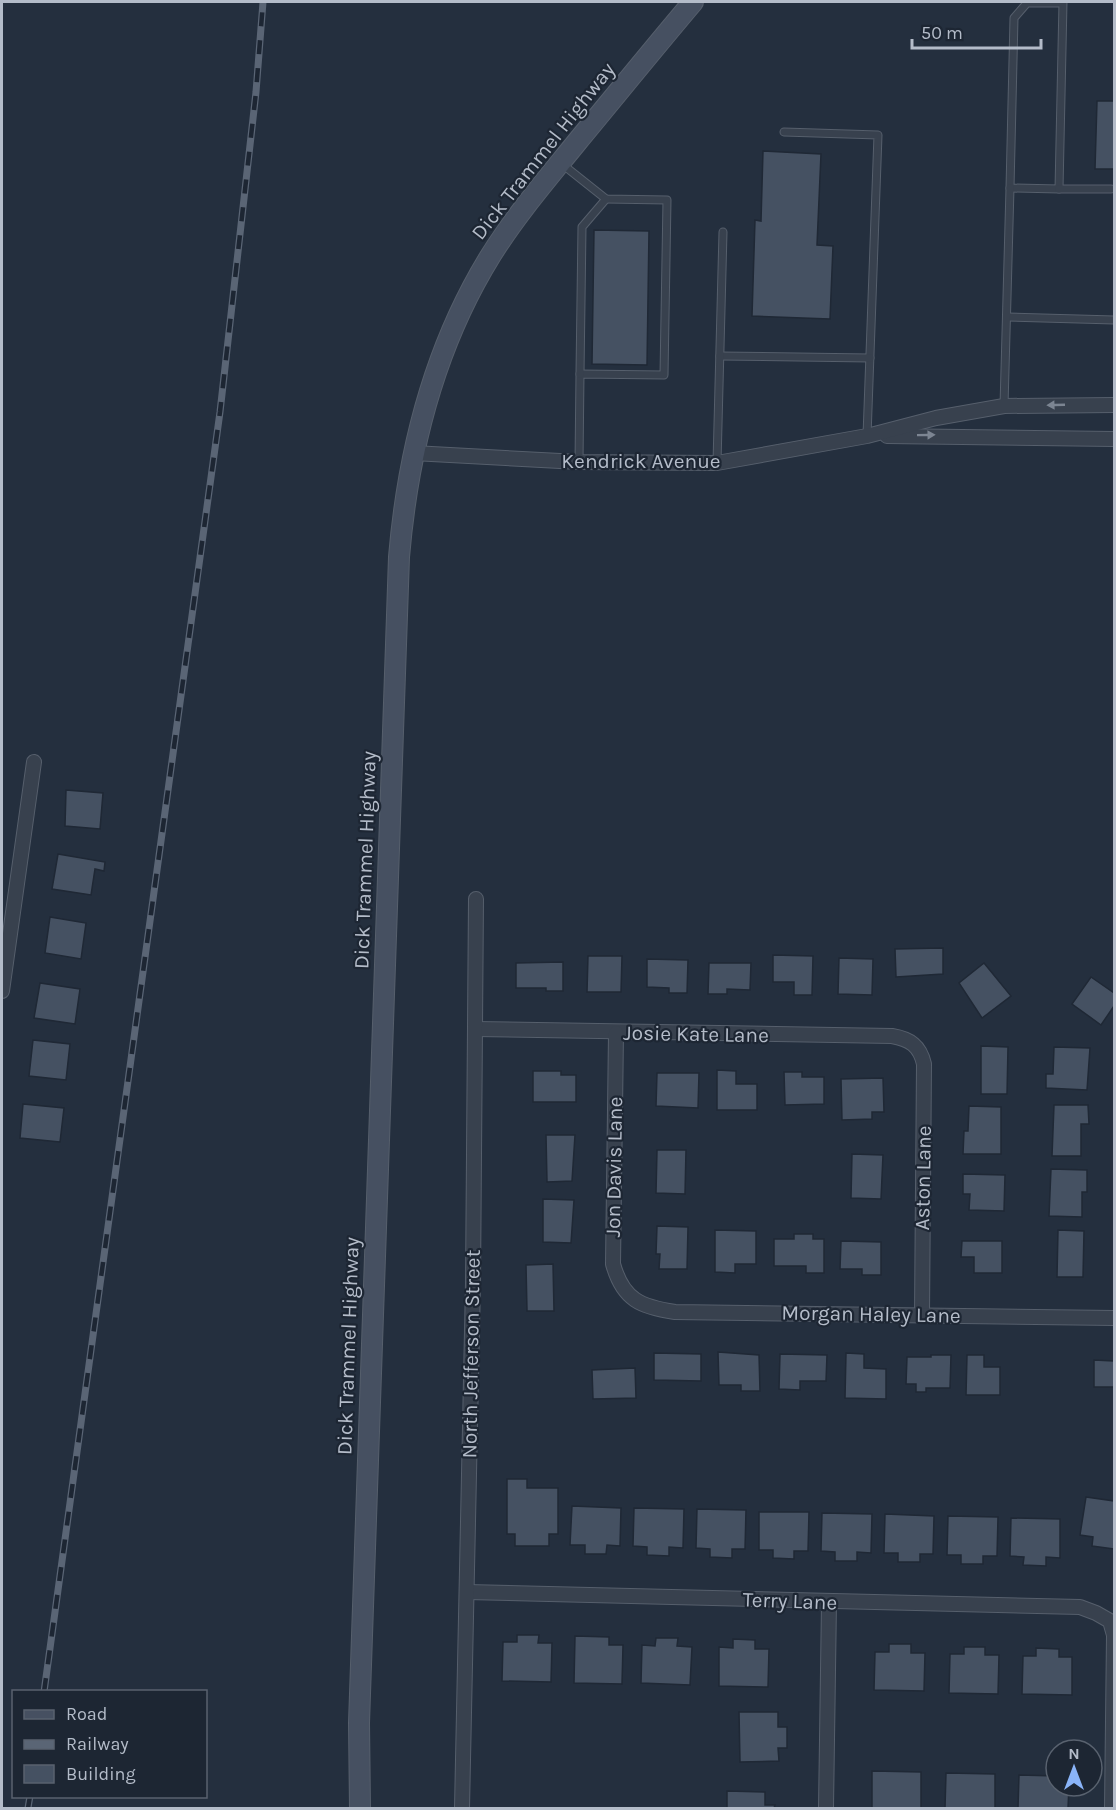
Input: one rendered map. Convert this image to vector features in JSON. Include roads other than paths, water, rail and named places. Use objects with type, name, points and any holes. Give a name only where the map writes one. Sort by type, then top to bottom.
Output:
[{"type":"main road","name":"Dick Trammel Highway","points":[[360,1809],[358,1723],[399,557],[405,494],[413,453],[435,372],[460,312],[491,255],[527,203],[693,2]]},
{"type":"street","name":"Kendrick Avenue","points":[[413,453],[579,462],[717,463],[867,436],[936,418],[1004,406],[1114,405]]},
{"type":"street","name":"Kendrick Avenue","points":[[867,436],[1114,439]]},
{"type":"street","points":[[2,991],[34,762]]},
{"type":"street","name":"North Jefferson Street","points":[[462,1809],[476,899]]},
{"type":"street","name":"Josie Kate Lane","points":[[475,1029],[892,1036],[905,1038],[914,1044]]},
{"type":"street","name":"Jon Davis Lane","points":[[616,1033],[613,1264],[618,1282],[630,1297]]},
{"type":"street","name":"Aston Lane","points":[[914,1044],[921,1053],[924,1064],[922,1314]]},
{"type":"street","name":"Morgan Haley Lane","points":[[630,1297],[650,1308],[675,1312],[1114,1318]]},
{"type":"street","name":"Terry Lane","points":[[467,1592],[1080,1607],[1110,1622],[1114,1649],[1112,1809]]},
{"type":"street","points":[[826,1809],[829,1602]]},
{"type":"lane","points":[[1004,406],[1014,18],[1027,3],[1063,2],[1059,189]]},
{"type":"lane","points":[[784,132],[878,135],[867,436]]},
{"type":"lane","points":[[560,163],[606,199],[667,200],[664,375],[580,374]]},
{"type":"lane","points":[[1010,188],[1111,189]]},
{"type":"lane","points":[[579,462],[582,227],[606,199]]},
{"type":"lane","points":[[717,463],[723,232]]},
{"type":"lane","points":[[1006,317],[1114,320]]},
{"type":"lane","points":[[720,356],[870,358]]},
{"type":"railway","points":[[44,1690],[220,412],[256,92],[263,2]]},
{"type":"railway","points":[[28,1808],[30,1798]]}]
